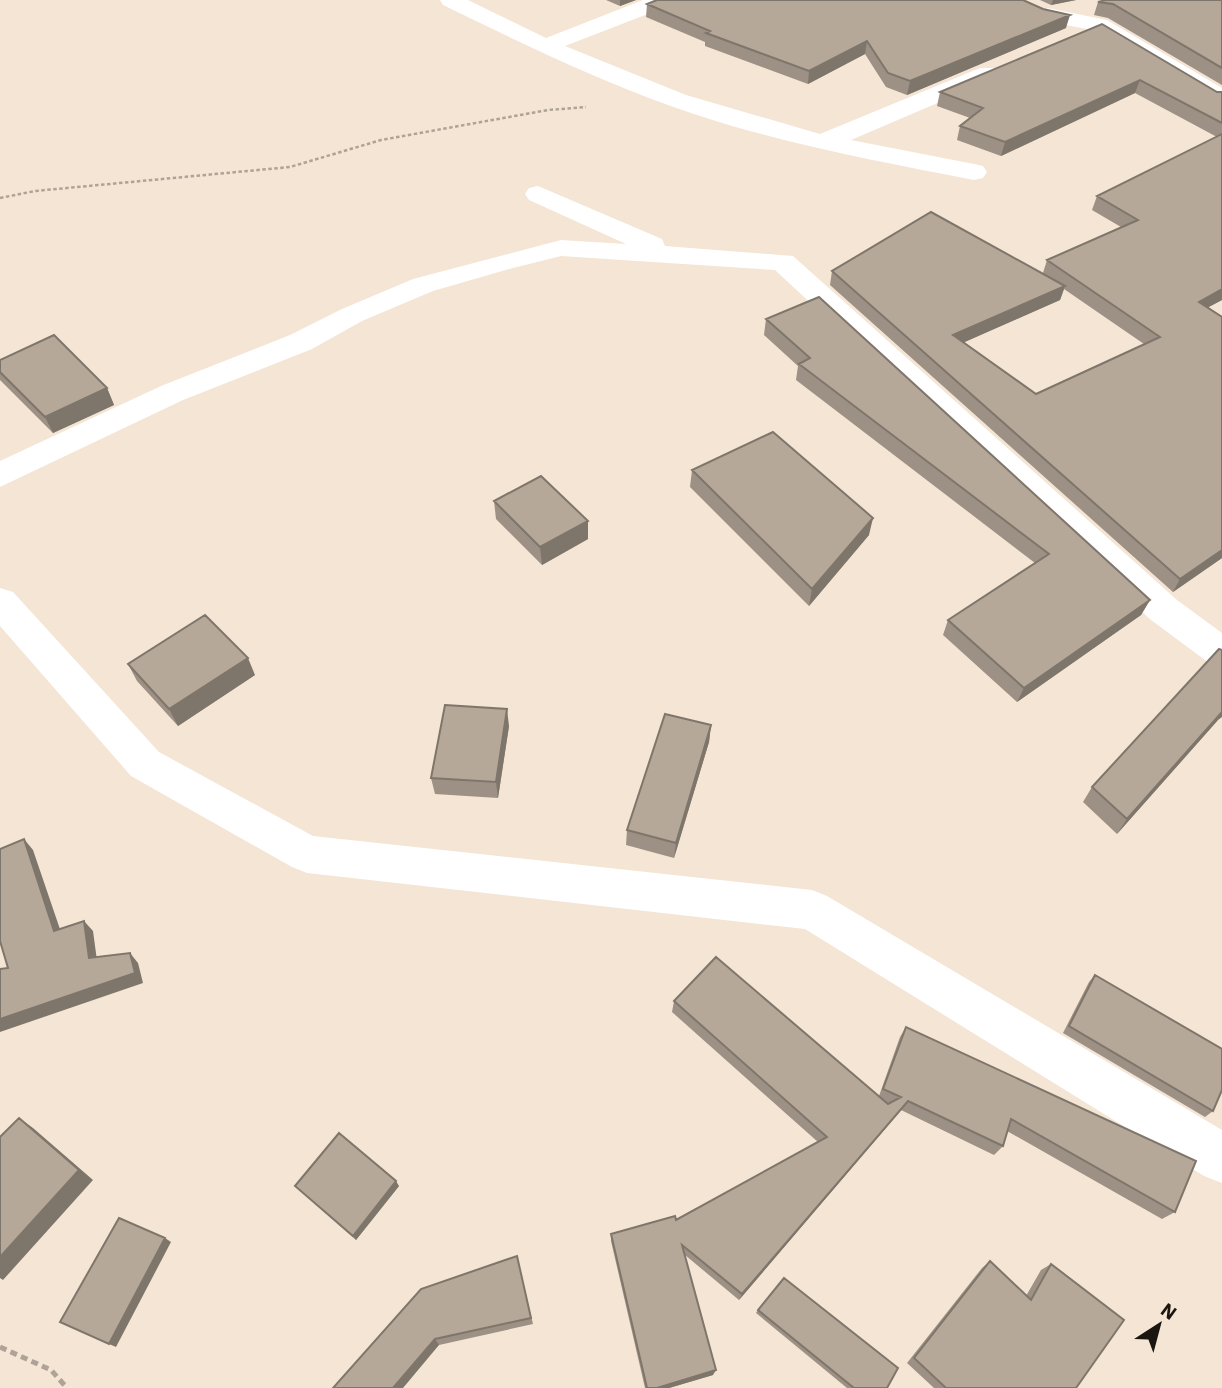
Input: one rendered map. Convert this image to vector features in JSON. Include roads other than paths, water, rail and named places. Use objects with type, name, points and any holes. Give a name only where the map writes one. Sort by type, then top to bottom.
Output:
[{"type":"street","points":[[451,0],[545,46],[677,100],[820,142],[974,172]]},
{"type":"street","points":[[545,46],[663,0]]},
{"type":"street","points":[[1108,2],[1037,10],[1099,25],[1222,98]]},
{"type":"street","points":[[1061,42],[1099,25]]},
{"type":"street","points":[[820,142],[845,134],[1010,63]]},
{"type":"street","points":[[538,194],[673,255]]},
{"type":"street","points":[[0,475],[172,393],[301,342],[352,315],[423,285],[561,248],[783,262],[1164,610],[1222,653]]},
{"type":"street","points":[[0,602],[145,764],[307,855],[812,910],[1222,1158]]}]
